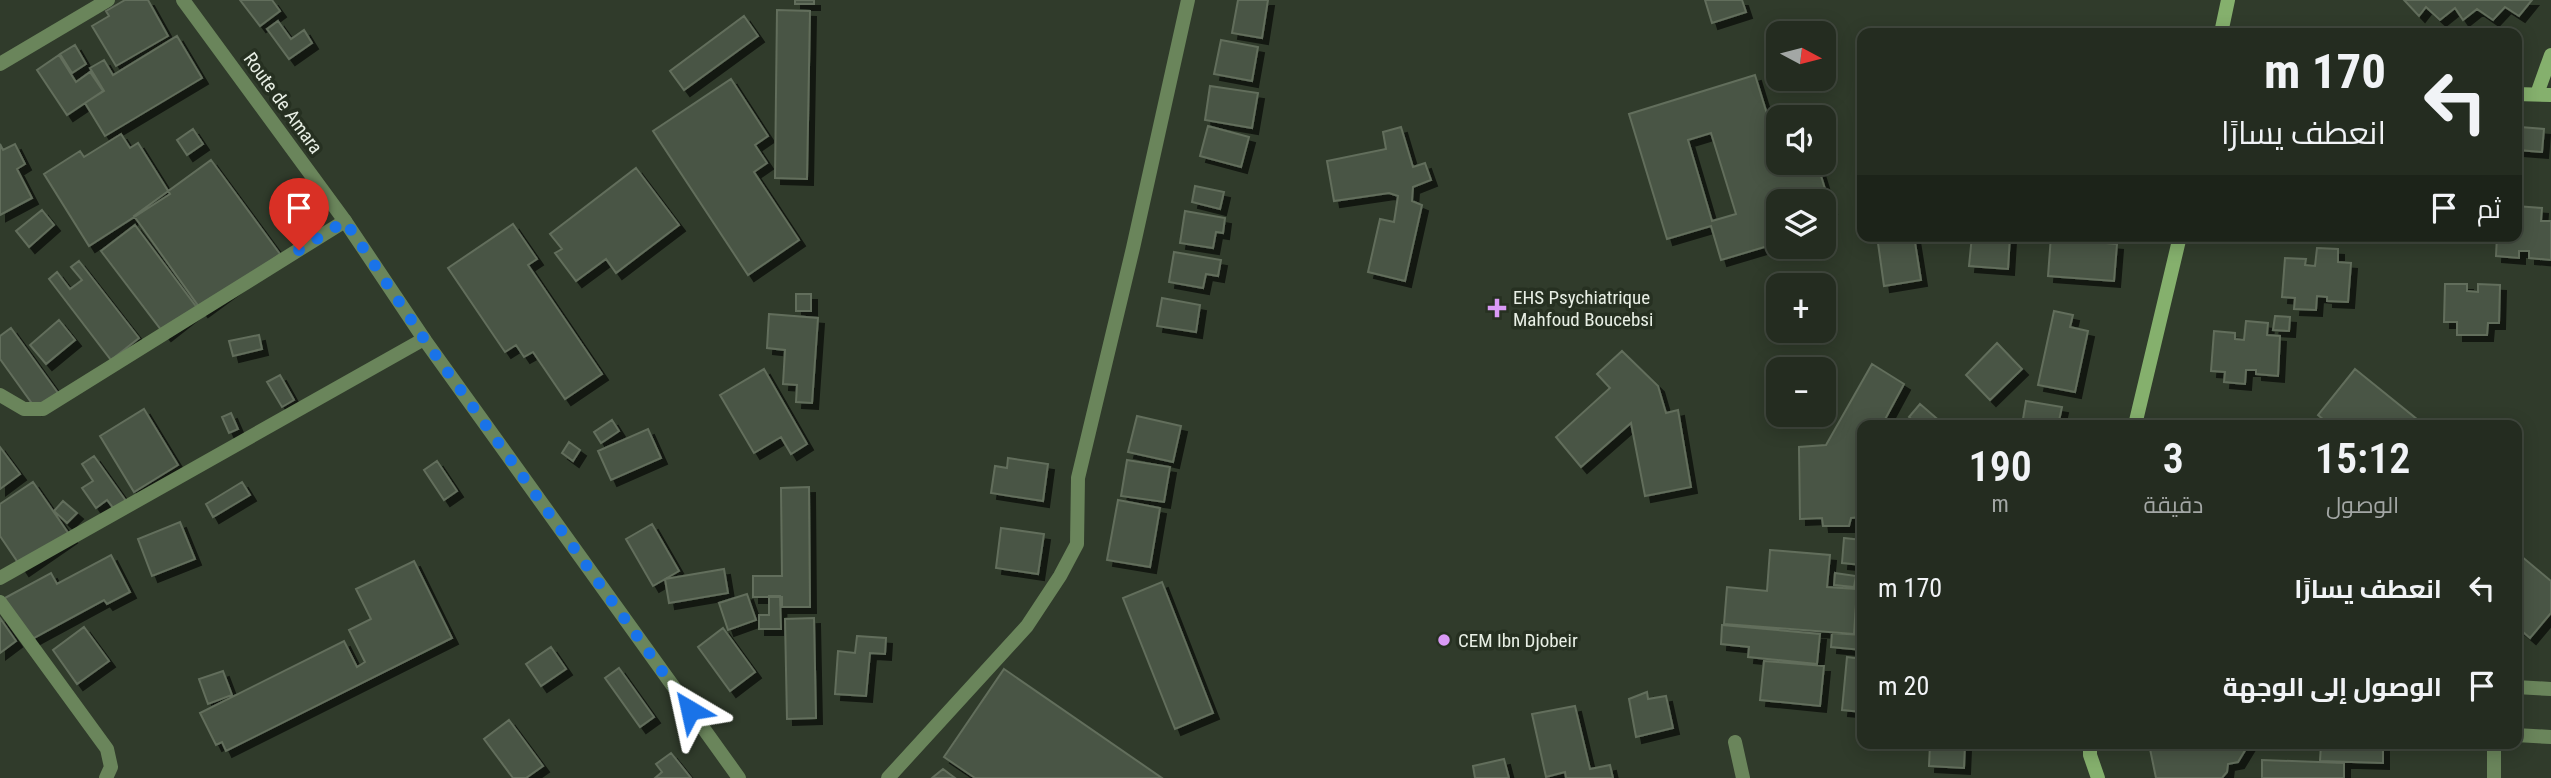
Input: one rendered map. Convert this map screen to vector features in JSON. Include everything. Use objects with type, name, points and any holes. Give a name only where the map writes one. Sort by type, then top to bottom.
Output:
[{"type":"main road","points":[[2223,28],[2228,0]]},
{"type":"main road","points":[[2522,94],[2544,94],[2551,55]]},
{"type":"main road","points":[[2137,420],[2179,242]]},
{"type":"main road","points":[[2091,749],[2098,778]]},
{"type":"street","points":[[0,64],[108,0]]},
{"type":"street","name":"Route de Amara","points":[[183,0],[345,221],[424,339],[739,778]]},
{"type":"street","points":[[888,778],[1027,626],[1060,576],[1077,544],[1078,478],[1188,0]]},
{"type":"street","points":[[0,395],[24,409],[43,409],[345,221]]},
{"type":"street","points":[[0,578],[424,339]]},
{"type":"street","points":[[0,602],[107,749],[111,767],[106,778]]},
{"type":"street","points":[[2522,687],[2551,689]]},
{"type":"street","points":[[2522,735],[2551,737]]},
{"type":"street","points":[[1735,742],[1743,778]]},
{"type":"street","points":[[2494,749],[2494,778]]},
{"type":"building","points":[[125,0],[148,0],[168,36],[116,66],[92,26],[109,16],[106,11]]},
{"type":"building","points":[[240,0],[272,0],[280,11],[260,26]]},
{"type":"building","points":[[795,0],[814,0],[814,4],[795,4]]},
{"type":"building","points":[[1238,0],[1268,0],[1262,38],[1232,33]]},
{"type":"building","points":[[1705,0],[1742,0],[1746,12],[1712,23]]},
{"type":"building","points":[[2404,0],[2532,0],[2519,16],[2505,7],[2493,20],[2477,9],[2463,20],[2455,8],[2440,20],[2426,7],[2419,16]]},
{"type":"building","points":[[777,10],[810,11],[807,179],[775,178]]},
{"type":"building","points":[[744,16],[758,36],[684,90],[670,71]]},
{"type":"building","points":[[278,21],[291,39],[304,30],[312,43],[289,59],[267,29]]},
{"type":"building","points":[[177,36],[202,78],[105,136],[85,103],[104,91],[90,68],[104,60],[113,75]]},
{"type":"building","points":[[1221,40],[1258,47],[1252,81],[1214,74]]},
{"type":"building","points":[[75,45],[86,64],[72,73],[60,54]]},
{"type":"building","points":[[59,55],[76,82],[90,72],[103,91],[67,115],[37,70]]},
{"type":"building","points":[[1755,75],[1766,111],[1766,175],[1821,175],[1825,189],[1766,189],[1766,247],[1721,260],[1711,226],[1667,239],[1629,114]],"holes":[[[1711,133],[1736,214],[1712,221],[1688,140]]]},
{"type":"building","points":[[731,79],[768,136],[755,145],[767,163],[754,172],[799,240],[748,275],[653,131]]},
{"type":"building","points":[[1210,86],[1258,93],[1252,128],[1205,120]]},
{"type":"building","points":[[1208,126],[1249,137],[1241,167],[1200,156]]},
{"type":"building","points":[[1401,127],[1413,167],[1425,163],[1431,180],[1413,187],[1412,201],[1422,205],[1405,281],[1368,272],[1380,219],[1394,222],[1398,196],[1389,193],[1334,201],[1327,161],[1386,149],[1383,132]]},
{"type":"building","points":[[2522,127],[2544,129],[2542,152],[2522,150]]},
{"type":"building","points":[[193,129],[203,144],[187,155],[177,140]]},
{"type":"building","points":[[121,134],[130,148],[138,143],[170,194],[89,246],[44,174],[80,151],[84,157]]},
{"type":"building","points":[[0,144],[3,150],[15,144],[25,164],[17,169],[32,198],[0,215]]},
{"type":"building","points":[[211,160],[280,254],[202,311],[134,216]]},
{"type":"building","points":[[636,168],[679,225],[616,273],[606,259],[576,281],[555,253],[562,249],[550,234]]},
{"type":"building","points":[[1195,186],[1224,192],[1220,209],[1192,202]]},
{"type":"building","points":[[2522,206],[2542,208],[2541,221],[2551,221],[2551,260],[2529,258],[2529,251],[2519,251],[2519,258],[2496,256],[2497,242],[2522,242]]},
{"type":"building","points":[[42,210],[54,225],[29,247],[16,231]]},
{"type":"building","points":[[1185,211],[1225,218],[1223,233],[1216,232],[1213,248],[1180,243]]},
{"type":"building","points":[[513,224],[537,259],[528,265],[602,374],[565,399],[533,352],[524,357],[516,345],[505,352],[448,268]]},
{"type":"building","points":[[135,225],[198,309],[165,335],[101,251]]},
{"type":"building","points":[[1878,242],[1915,242],[1921,280],[1884,286]]},
{"type":"building","points":[[1971,242],[2010,242],[2008,269],[1969,266]]},
{"type":"building","points":[[2051,242],[2117,244],[2114,281],[2048,276]]},
{"type":"building","points":[[2317,248],[2338,249],[2338,262],[2351,263],[2348,302],[2327,301],[2327,297],[2317,296],[2316,310],[2294,309],[2295,298],[2282,297],[2285,258],[2306,259],[2305,265],[2315,266]]},
{"type":"building","points":[[1174,252],[1221,260],[1218,276],[1206,274],[1203,288],[1169,282]]},
{"type":"building","points":[[79,261],[139,338],[111,360],[49,279],[57,272],[70,289],[82,280],[71,267]]},
{"type":"building","points":[[2445,284],[2467,284],[2467,291],[2478,292],[2478,284],[2500,285],[2499,323],[2488,323],[2487,335],[2457,335],[2457,322],[2444,322]]},
{"type":"building","points":[[796,294],[811,294],[811,311],[796,311]]},
{"type":"building","points":[[1162,298],[1200,305],[1196,332],[1157,326]]},
{"type":"building","points":[[2054,311],[2073,315],[2070,327],[2088,331],[2075,392],[2038,385]]},
{"type":"building","points":[[769,314],[818,318],[812,403],[796,402],[797,385],[783,384],[785,350],[767,348]]},
{"type":"building","points":[[2275,316],[2290,317],[2289,331],[2273,330]]},
{"type":"building","points":[[59,320],[75,340],[46,364],[30,345]]},
{"type":"building","points":[[2246,321],[2268,323],[2267,335],[2280,336],[2278,376],[2246,370],[2245,384],[2224,382],[2225,372],[2211,371],[2214,331],[2235,333],[2235,339],[2244,340]]},
{"type":"building","points":[[11,328],[58,393],[36,409],[0,359],[0,336]]},
{"type":"building","points":[[259,335],[262,349],[233,356],[229,341]]},
{"type":"building","points":[[1997,343],[2022,369],[1990,400],[1966,375]]},
{"type":"building","points":[[1622,351],[1658,386],[1666,413],[1678,410],[1691,487],[1645,496],[1631,423],[1581,467],[1556,437],[1610,388],[1597,374]]},
{"type":"building","points":[[1872,364],[1904,384],[1885,420],[1857,420],[1857,517],[1851,518],[1849,526],[1823,526],[1822,518],[1800,519],[1799,447],[1826,445]]},
{"type":"building","points":[[764,369],[807,444],[791,454],[781,437],[754,453],[720,395]]},
{"type":"building","points":[[2355,369],[2418,420],[2324,420],[2318,415]]},
{"type":"building","points":[[280,375],[294,400],[282,407],[267,382]]},
{"type":"building","points":[[2026,401],[2062,407],[2059,420],[2023,420]]},
{"type":"building","points":[[1920,404],[1939,420],[1912,420],[1909,417]]},
{"type":"building","points":[[144,409],[178,465],[134,492],[100,436]]},
{"type":"building","points":[[231,413],[238,429],[229,433],[222,417]]},
{"type":"building","points":[[1137,416],[1181,426],[1173,462],[1128,452]]},
{"type":"building","points":[[612,420],[619,431],[601,443],[594,432]]},
{"type":"building","points":[[648,429],[661,458],[611,480],[598,451]]},
{"type":"building","points":[[569,442],[580,450],[573,461],[562,453]]},
{"type":"building","points":[[0,447],[20,474],[0,489]]},
{"type":"building","points":[[94,456],[126,501],[114,509],[107,500],[96,508],[82,488],[93,481],[82,464]]},
{"type":"building","points":[[1008,458],[1048,464],[1043,501],[991,493],[995,466],[1007,468]]},
{"type":"building","points":[[1127,460],[1170,467],[1164,502],[1121,496]]},
{"type":"building","points":[[437,461],[457,491],[444,500],[424,470]]},
{"type":"building","points":[[33,482],[71,537],[23,570],[0,536],[0,504]]},
{"type":"building","points":[[242,482],[250,495],[213,517],[206,504]]},
{"type":"building","points":[[809,487],[810,607],[782,607],[782,597],[753,597],[753,576],[782,576],[781,488]]},
{"type":"building","points":[[1118,500],[1160,508],[1150,567],[1107,560]]},
{"type":"building","points":[[63,501],[77,513],[67,523],[54,511]]},
{"type":"building","points":[[180,522],[195,559],[152,576],[138,539]]},
{"type":"building","points":[[652,524],[679,571],[653,586],[626,539]]},
{"type":"building","points":[[1001,528],[1044,534],[1038,574],[996,568]]},
{"type":"building","points":[[1844,538],[1857,539],[1857,564],[1842,563]]},
{"type":"building","points":[[1770,550],[1830,555],[1827,587],[1857,589],[1854,634],[1724,624],[1727,587],[1767,591]]},
{"type":"building","points":[[111,555],[130,592],[107,604],[104,600],[25,643],[3,599],[51,573],[57,584]]},
{"type":"building","points":[[2522,557],[2551,581],[2551,613],[2530,638],[2522,631]]},
{"type":"building","points":[[414,561],[452,638],[226,751],[222,742],[216,745],[200,713],[344,641],[357,667],[365,662],[349,630],[371,619],[356,589]]},
{"type":"building","points":[[724,569],[728,593],[669,603],[665,579]]},
{"type":"building","points":[[1835,573],[1856,576],[1854,587],[1834,585]]},
{"type":"building","points":[[1162,582],[1213,713],[1175,729],[1123,598]]},
{"type":"building","points":[[747,594],[756,620],[728,630],[719,603]]},
{"type":"building","points":[[769,596],[780,596],[781,629],[759,629],[759,615],[769,615]]},
{"type":"building","points":[[0,618],[16,641],[0,653]]},
{"type":"building","points":[[814,618],[816,718],[787,719],[785,619]]},
{"type":"building","points":[[1722,625],[1820,634],[1817,664],[1748,657],[1749,647],[1721,644]]},
{"type":"building","points":[[84,627],[109,661],[77,684],[53,650]]},
{"type":"building","points":[[723,628],[755,672],[730,691],[698,647]]},
{"type":"building","points":[[1832,633],[1857,635],[1857,650],[1831,647]]},
{"type":"building","points":[[857,636],[886,638],[885,654],[870,653],[866,696],[835,694],[838,651],[855,653]]},
{"type":"building","points":[[551,647],[566,669],[541,686],[526,664]]},
{"type":"building","points":[[1847,657],[1857,658],[1857,712],[1842,710]]},
{"type":"building","points":[[1764,661],[1824,666],[1820,706],[1760,700]]},
{"type":"building","points":[[619,668],[654,717],[640,727],[605,678]]},
{"type":"building","points":[[1004,669],[1162,778],[975,778],[944,757]]},
{"type":"building","points":[[223,671],[232,695],[208,704],[199,679]]},
{"type":"building","points":[[1647,692],[1648,699],[1666,696],[1673,728],[1636,737],[1629,699]]},
{"type":"building","points":[[1575,706],[1590,769],[1610,765],[1613,778],[1566,778],[1565,772],[1546,777],[1532,714]]},
{"type":"building","points":[[509,720],[543,766],[526,778],[513,778],[484,739]]},
{"type":"building","points":[[1930,749],[1965,749],[1964,768],[1929,766]]},
{"type":"building","points":[[2150,749],[2246,749],[2238,762],[2228,764],[2227,772],[2222,778],[2156,778]]},
{"type":"building","points":[[2321,749],[2383,749],[2383,763],[2320,761]]},
{"type":"building","points":[[671,753],[691,778],[655,778],[662,772],[656,764]]},
{"type":"building","points":[[1504,759],[1509,778],[1475,778],[1473,766]]},
{"type":"building","points":[[2262,760],[2344,763],[2344,778],[2262,778]]},
{"type":"building","points":[[943,769],[955,778],[932,778]]},
{"type":"place","name":"EHS Psychiatrique Mahfoud Boucebsi","points":[[1497,308]]},
{"type":"place","name":"CEM Ibn Djobeir","points":[[1444,640]]},
{"type":"route","points":[[299,250],[345,221],[424,339],[690,710]]}]
